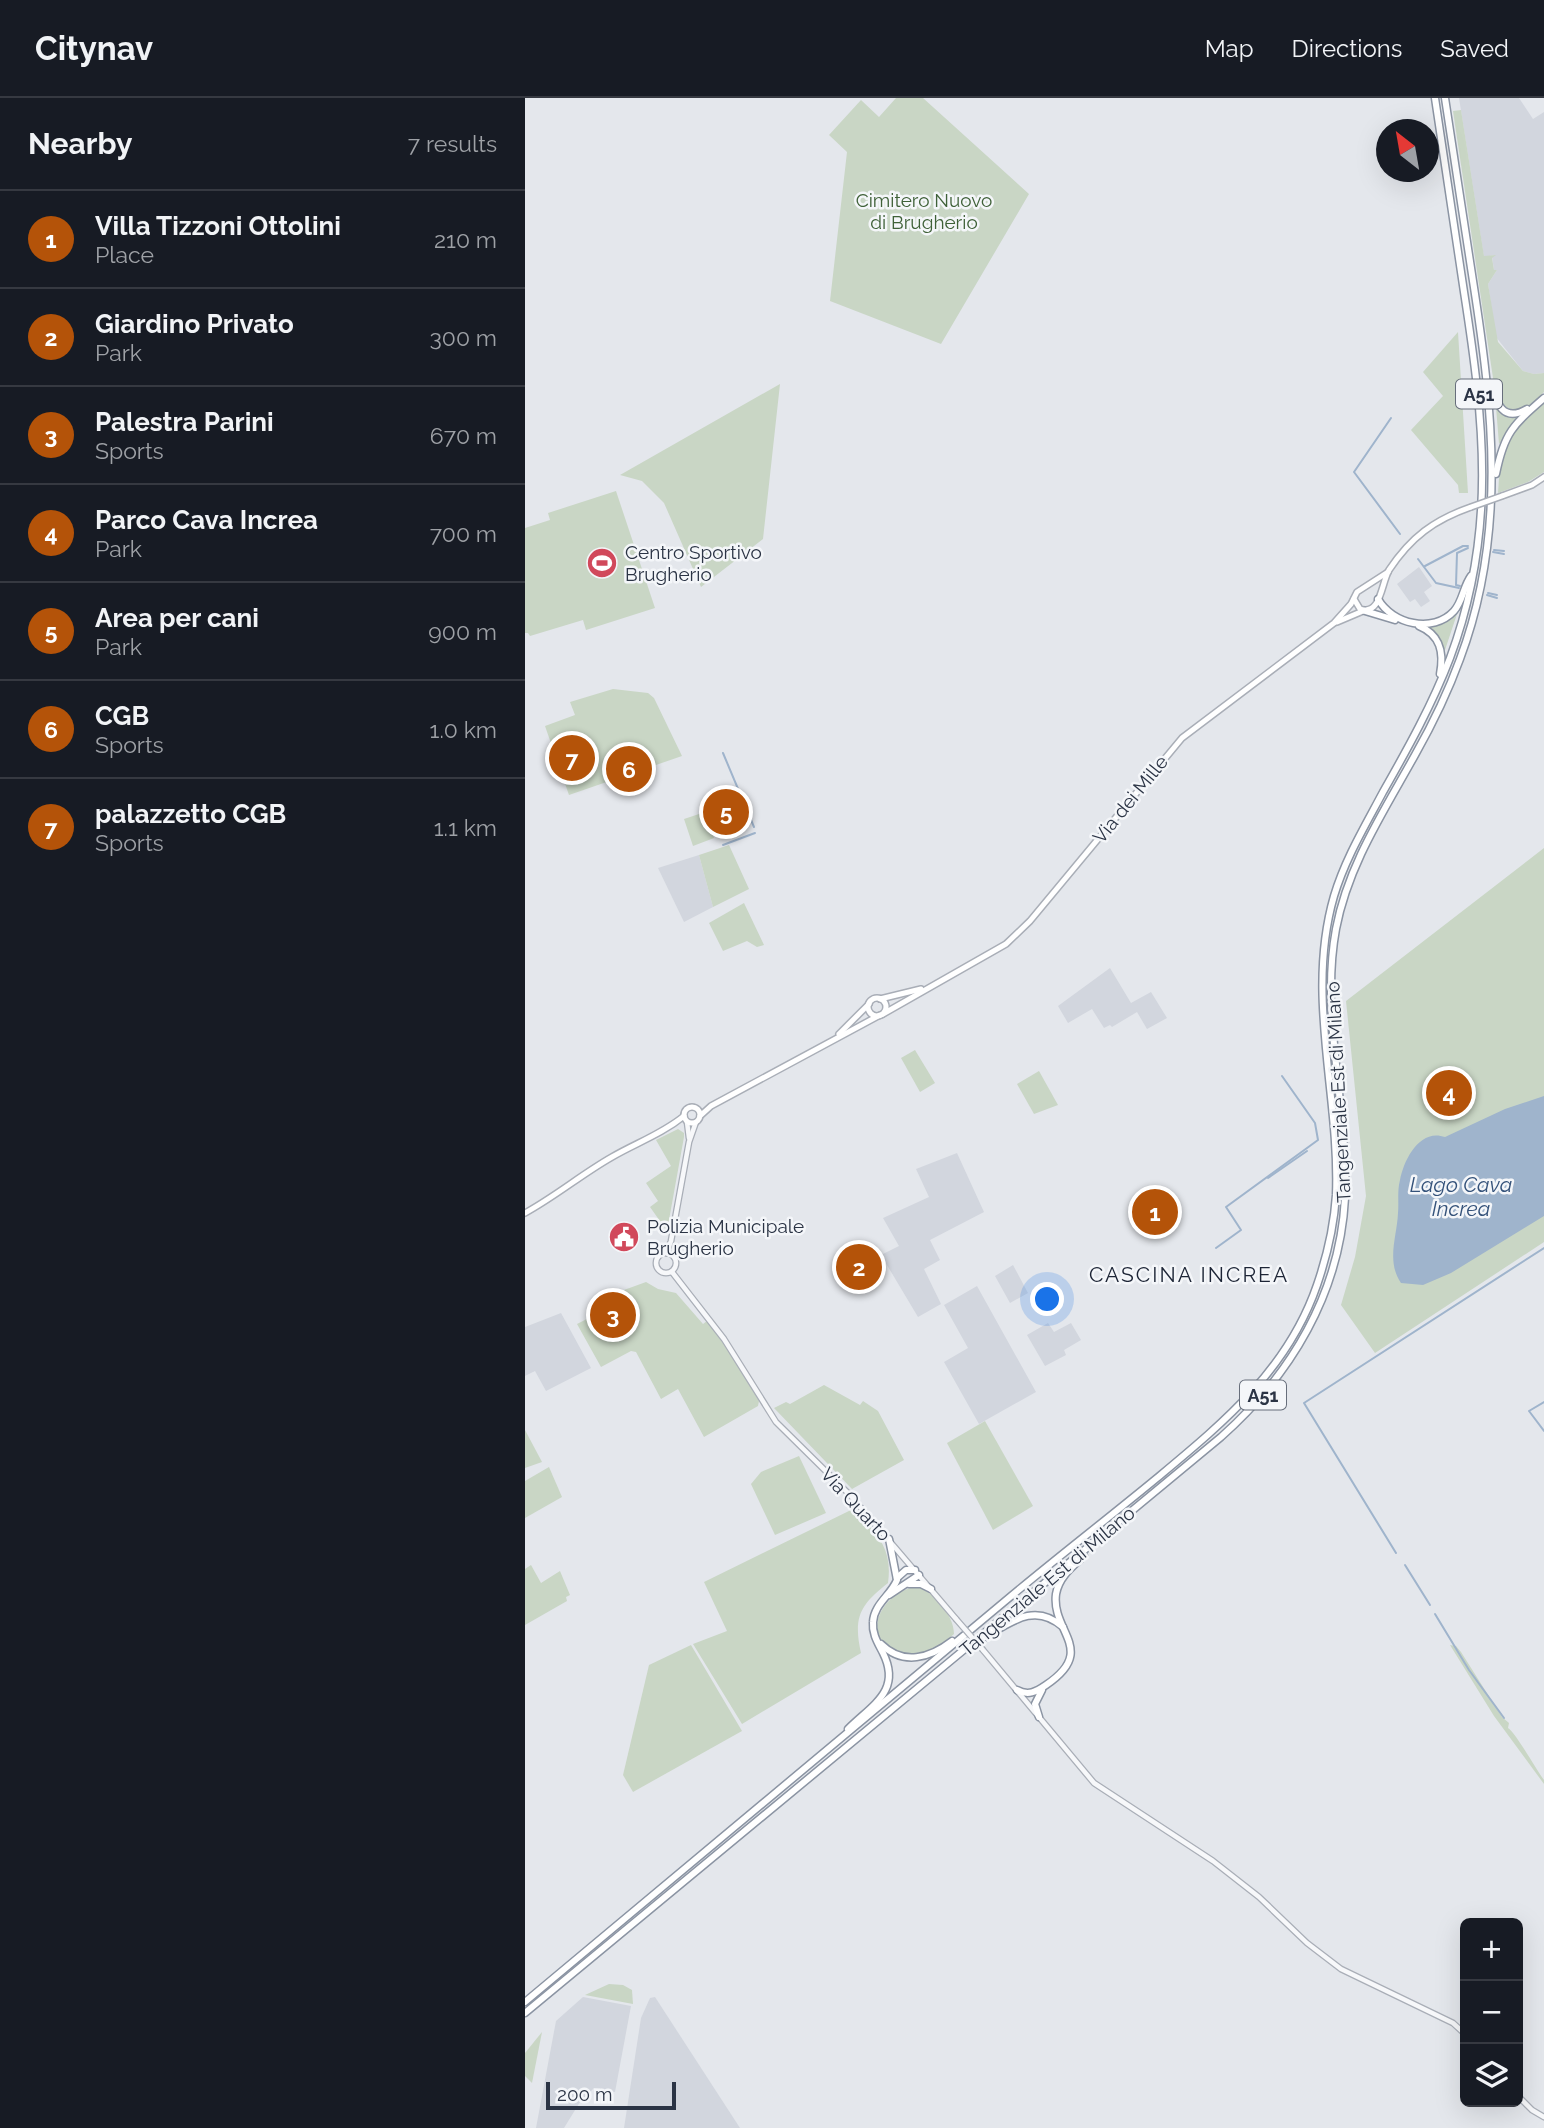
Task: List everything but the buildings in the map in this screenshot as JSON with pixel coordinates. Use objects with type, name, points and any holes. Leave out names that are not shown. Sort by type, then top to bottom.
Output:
[{"type":"highway","name":"Tangenziale Est di Milano","points":[[597,1942],[1231,1415],[1272,1370],[1305,1315],[1326,1256],[1336,1197],[1335,1154],[1321,992],[1323,948],[1329,916],[1336,888],[1350,853],[1420,727],[1439,687],[1459,631],[1473,574],[1483,490],[1482,424],[1476,370],[1435,98]]},
{"type":"highway","name":"Tangenziale Est di Milano","points":[[526,2012],[1216,1442],[1262,1397],[1301,1343],[1327,1286],[1339,1247],[1346,1192],[1331,985],[1338,920],[1356,862],[1428,731],[1462,655],[1483,576],[1492,490],[1491,416],[1445,98]]},
{"type":"highway","points":[[1484,359],[1495,399],[1503,410],[1513,414],[1523,412],[1544,396]]},
{"type":"highway","points":[[1492,490],[1499,453],[1507,436],[1515,424],[1544,396]]},
{"type":"highway","points":[[1378,599],[1393,617],[1422,624],[1437,622],[1449,616],[1458,606],[1473,574]]},
{"type":"highway","points":[[1364,611],[1419,626],[1433,634],[1443,656],[1439,687]]},
{"type":"highway","points":[[1027,1702],[1063,1670],[1069,1660],[1070,1644],[1056,1602],[1059,1584],[1067,1572],[1113,1528]]},
{"type":"highway","points":[[824,1754],[887,1689],[890,1668],[876,1639],[873,1618],[895,1585],[897,1577],[889,1539]]},
{"type":"highway","points":[[885,1598],[907,1584],[917,1573],[906,1570],[897,1577]]},
{"type":"highway","points":[[876,1639],[900,1657],[928,1655],[943,1648],[1028,1582]]},
{"type":"highway","points":[[907,1584],[921,1584],[931,1589]]},
{"type":"highway","points":[[968,1647],[1008,1623],[1031,1615],[1047,1617],[1065,1630]]},
{"type":"highway","points":[[1017,1690],[1034,1695]]},
{"type":"highway","points":[[1034,1695],[1039,1717]]},
{"type":"highway","points":[[525,1997],[597,1942]]},
{"type":"highway","name":"A51","points":[[525,2002],[597,1942]]},
{"type":"main road","points":[[1388,572],[1357,592],[1354,599],[1357,607],[1364,611],[1373,609],[1388,572],[1412,541],[1427,528],[1443,517],[1529,486],[1544,477]]},
{"type":"main road","points":[[1364,588],[1373,590],[1378,599]]},
{"type":"main road","name":"Via dei Mille","points":[[696,1122],[708,1107],[1006,944],[1016,936],[1182,738],[1334,623],[1354,599]]},
{"type":"main road","name":"Via dei Mille","points":[[1334,623],[1364,611]]},
{"type":"main road","name":"Via dei Mille","points":[[880,999],[914,992],[937,983]]},
{"type":"main road","points":[[874,999],[880,999],[886,1006],[881,1014],[872,1014],[869,1004],[874,999]]},
{"type":"main road","name":"Via dei Mille","points":[[825,1043],[848,1027],[869,1004]]},
{"type":"main road","points":[[686,1120],[688,1107],[697,1108],[700,1116]]},
{"type":"main road","name":"Via dei Mille","points":[[697,1108],[708,1107]]},
{"type":"main road","points":[[525,1213],[551,1199],[613,1156],[686,1120],[696,1122]]},
{"type":"street","points":[[686,1120],[689,1142]]},
{"type":"street","points":[[671,1241],[675,1258],[673,1271],[663,1273],[656,1267],[658,1257],[666,1253],[671,1241],[689,1142],[696,1122]]},
{"type":"street","points":[[666,1253],[675,1258]]},
{"type":"street","name":"Via Quarto","points":[[673,1271],[725,1339],[776,1422],[851,1496],[889,1539],[1094,1783],[1213,1861],[1259,1897],[1341,1969],[1453,2023],[1460,2029]]},
{"type":"street","points":[[1523,2101],[1544,2117]]},
{"type":"shaded area","points":[[1459,98],[1519,98],[1533,119],[1544,112],[1544,373],[1523,371],[1496,337],[1488,284],[1497,270],[1494,270],[1492,257],[1495,255],[1484,257]]},
{"type":"shaded area","points":[[1419,567],[1432,586],[1424,592],[1430,601],[1421,607],[1415,599],[1410,602],[1397,584]]},
{"type":"shaded area","points":[[699,855],[713,907],[684,922],[658,868]]},
{"type":"shaded area","points":[[1110,968],[1131,1003],[1151,992],[1167,1018],[1147,1029],[1137,1012],[1112,1027],[1110,1025],[1104,1028],[1092,1009],[1068,1023],[1058,1006]]},
{"type":"shaded area","points":[[957,1153],[984,1212],[930,1240],[940,1260],[924,1269],[941,1304],[918,1317],[881,1255],[899,1246],[883,1218],[929,1197],[916,1169]]},
{"type":"shaded area","points":[[1013,1265],[1028,1293],[1010,1303],[995,1276]]},
{"type":"shaded area","points":[[977,1286],[1036,1392],[979,1424],[944,1362],[968,1348],[944,1305]]},
{"type":"shaded area","points":[[561,1313],[591,1368],[546,1391],[535,1371],[525,1376],[525,1327]]},
{"type":"shaded area","points":[[1048,1323],[1054,1332],[1071,1323],[1081,1340],[1064,1350],[1066,1355],[1045,1366],[1027,1335]]},
{"type":"shaded area","points":[[583,1997],[631,2006],[615,2092],[594,2088],[580,2102],[564,2128],[536,2128],[556,2021]]},
{"type":"shaded area","points":[[655,1997],[740,2128],[624,2128],[641,2018],[650,1998]]},
{"type":"green space","name":"Cimitero Nuovo di Brugherio","points":[[896,98],[923,98],[1029,194],[941,344],[830,301],[847,152],[829,135],[861,100],[879,117]]},
{"type":"green space","points":[[1461,110],[1484,256],[1496,255],[1492,258],[1494,270],[1497,270],[1488,284],[1498,342],[1523,371],[1544,373],[1544,392],[1521,410],[1509,409],[1496,398],[1453,111]]},
{"type":"green space","points":[[1458,332],[1468,493],[1459,493],[1458,485],[1411,430],[1443,396],[1423,372]]},
{"type":"green space","points":[[780,384],[763,539],[701,587],[664,503],[642,481],[620,475]]},
{"type":"green space","points":[[1544,402],[1544,472],[1528,482],[1498,493],[1500,464],[1513,429]]},
{"type":"green space","points":[[1496,407],[1501,412],[1521,416],[1499,444]]},
{"type":"green space","name":"Centro Sportivo Brugherio","points":[[616,491],[655,608],[586,630],[583,620],[530,636],[525,633],[525,528],[550,520],[548,513]]},
{"type":"green space","points":[[1458,611],[1444,653],[1440,640],[1428,627],[1442,623]]},
{"type":"green space","points":[[613,689],[648,693],[654,698],[682,756],[569,795],[545,726],[575,715],[570,702]]},
{"type":"green space","points":[[732,796],[742,819],[721,829],[711,806]]},
{"type":"green space","points":[[705,812],[714,838],[693,846],[684,819]]},
{"type":"green space","points":[[729,845],[749,889],[713,907],[699,855]]},
{"type":"green space","points":[[1544,848],[1544,1242],[1375,1353],[1341,1305],[1355,1257],[1366,1196],[1346,1001]]},
{"type":"green space","points":[[744,903],[764,945],[757,947],[747,941],[723,951],[709,923]]},
{"type":"green space","points":[[915,1050],[935,1083],[920,1092],[901,1058]]},
{"type":"green space","points":[[1039,1071],[1058,1105],[1034,1114],[1017,1084]]},
{"type":"green space","points":[[678,1129],[684,1133],[684,1137],[667,1231],[650,1207],[658,1201],[646,1183],[671,1166],[656,1140]]},
{"type":"green space","points":[[646,1282],[658,1289],[676,1293],[703,1324],[707,1321],[723,1340],[759,1401],[758,1406],[704,1437],[678,1389],[661,1399],[636,1352],[631,1351],[601,1367],[577,1324],[628,1298],[624,1290]]},
{"type":"green space","points":[[824,1385],[860,1405],[863,1401],[878,1411],[904,1460],[852,1489],[774,1408],[786,1402],[790,1404]]},
{"type":"green space","points":[[985,1421],[1033,1506],[993,1530],[947,1443]]},
{"type":"green space","points":[[525,1430],[542,1462],[525,1468]]},
{"type":"green space","points":[[799,1456],[826,1513],[775,1535],[751,1484],[761,1472]]},
{"type":"green space","points":[[549,1467],[562,1497],[525,1518],[525,1481]]},
{"type":"green space","points":[[853,1509],[881,1541],[889,1570],[888,1583],[871,1598],[861,1613],[858,1630],[861,1653],[742,1724],[693,1644],[727,1631],[704,1582]]},
{"type":"green space","points":[[531,1565],[541,1583],[560,1571],[570,1595],[566,1597],[567,1601],[525,1625],[525,1569]]},
{"type":"green space","points":[[917,1586],[930,1594],[947,1612],[954,1634],[929,1651],[895,1651],[884,1644],[878,1635],[877,1624],[881,1612],[889,1601],[901,1592]]},
{"type":"green space","points":[[691,1645],[742,1731],[633,1792],[623,1775],[649,1665]]},
{"type":"green space","points":[[1450,1645],[1456,1646],[1461,1652],[1502,1717],[1509,1723],[1508,1728],[1526,1751],[1544,1784],[1494,1716]]},
{"type":"green space","points":[[609,1984],[623,1985],[632,1990],[633,2004],[585,1995]]},
{"type":"green space","points":[[542,2032],[532,2083],[525,2076],[525,2053]]},
{"type":"water","name":"Lago Cava Increa","points":[[1544,1096],[1544,1216],[1451,1273],[1423,1285],[1401,1283],[1393,1258],[1399,1188],[1405,1163],[1415,1147],[1428,1137],[1445,1137],[1505,1109]]},
{"type":"waterway","points":[[1391,418],[1354,472],[1400,534]]},
{"type":"waterway","points":[[1425,566],[1463,546],[1468,546]]},
{"type":"waterway","points":[[1460,586],[1456,585],[1457,553],[1468,548]]},
{"type":"waterway","points":[[1494,550],[1504,551]]},
{"type":"waterway","points":[[1493,552],[1504,554]]},
{"type":"waterway","points":[[1418,559],[1436,583],[1459,588]]},
{"type":"waterway","points":[[1488,593],[1497,595]]},
{"type":"waterway","points":[[1487,595],[1497,598]]},
{"type":"waterway","points":[[723,753],[754,827]]},
{"type":"waterway","points":[[723,845],[755,833]]},
{"type":"waterway","points":[[1216,1248],[1241,1230],[1226,1207],[1318,1140],[1315,1123],[1282,1076]]},
{"type":"waterway","points":[[1268,1178],[1307,1151]]},
{"type":"waterway","points":[[1396,1553],[1304,1403],[1544,1248]]},
{"type":"waterway","points":[[1544,1402],[1529,1411],[1544,1431]]},
{"type":"waterway","points":[[1405,1565],[1430,1605]]},
{"type":"waterway","points":[[1435,1614],[1469,1670],[1504,1718]]},
{"type":"place","name":"Centro Sportivo Brugherio","points":[[602,563]]},
{"type":"place","name":"palazzetto CGB","points":[[572,758]]},
{"type":"place","name":"CGB","points":[[629,769]]},
{"type":"place","name":"Area per cani","points":[[726,812]]},
{"type":"place","name":"Parco Cava Increa","points":[[1449,1093]]},
{"type":"place","name":"Villa Tizzoni Ottolini","points":[[1155,1212]]},
{"type":"place","name":"Polizia Municipale Brugherio","points":[[624,1237]]},
{"type":"place","name":"Giardino Privato","points":[[859,1267]]},
{"type":"place","name":"Palestra Parini","points":[[613,1315]]},
{"type":"district","name":"CASCINA INCREA","points":[[1189,1274]]}]
